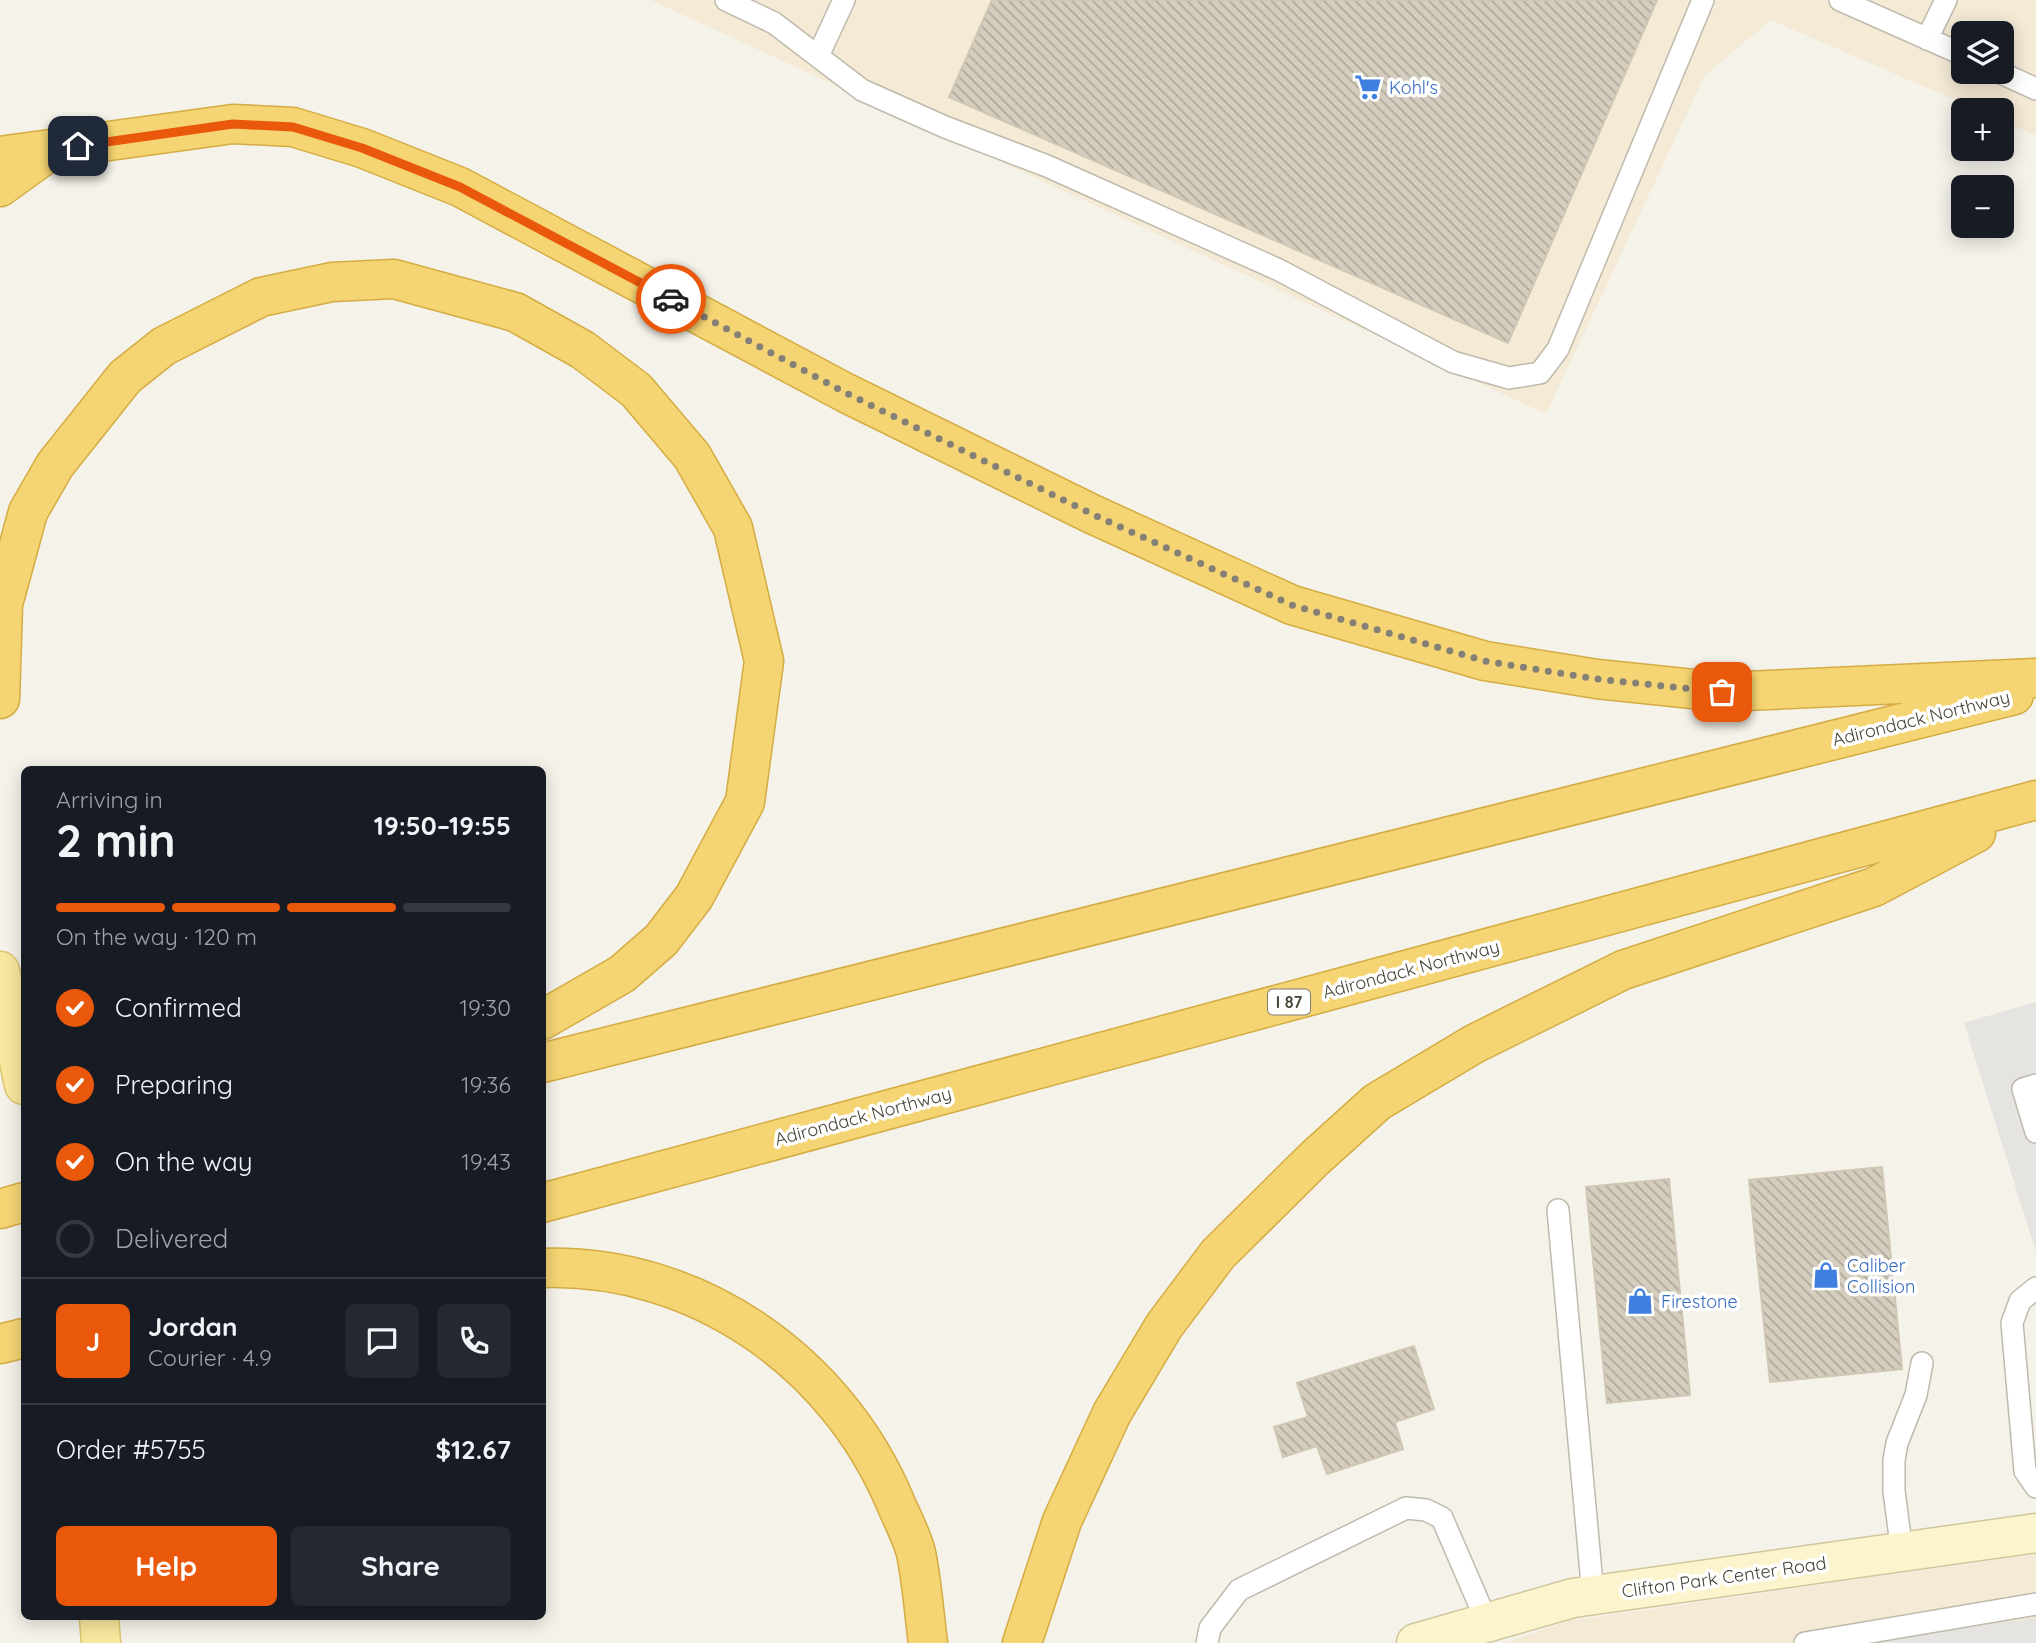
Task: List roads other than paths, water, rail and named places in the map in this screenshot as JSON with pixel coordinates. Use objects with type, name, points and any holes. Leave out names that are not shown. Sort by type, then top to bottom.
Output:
[{"type":"highway","points":[[0,156],[233,124],[293,127],[362,148],[460,187],[846,393],[1092,514],[1292,605],[1485,661],[1597,679],[1722,692],[2036,678]]},
{"type":"highway","points":[[0,187],[52,149]]},
{"type":"highway","points":[[0,699],[3,604],[28,512],[55,464],[125,377],[164,346],[261,297],[332,282],[394,279],[515,312],[583,350],[636,390],[692,456],[733,528],[764,661],[744,802],[694,897],[662,940],[622,974],[546,1018]]},
{"type":"highway","name":"Adirondack Northway","points":[[546,1062],[2036,690]]},
{"type":"highway","points":[[1022,1643],[1062,1521],[1112,1413],[1164,1326],[1218,1254],[1314,1159],[1377,1102],[1474,1044],[1623,970],[1874,887],[2036,801]]},
{"type":"highway","name":"Adirondack Northway","points":[[546,1202],[2036,801]]},
{"type":"highway","points":[[0,1209],[21,1203]]},
{"type":"highway","points":[[546,1268],[579,1267],[621,1272],[691,1293],[733,1317],[792,1359],[846,1416],[885,1477],[916,1551],[928,1643]]},
{"type":"highway","points":[[0,1344],[21,1339]]},
{"type":"main road","points":[[0,971],[21,1071]]},
{"type":"main road","points":[[99,1620],[101,1643]]},
{"type":"street","name":"Clifton Park Center Road","points":[[1416,1643],[1593,1595],[2036,1533]]},
{"type":"lane","points":[[818,56],[844,0]]},
{"type":"lane","points":[[737,3],[774,23],[862,90],[945,127],[1047,166],[1279,270],[1453,362],[1509,378],[1540,373],[1558,349],[1703,0]]},
{"type":"lane","points":[[1840,0],[1951,49]]},
{"type":"lane","points":[[1927,39],[1946,0]]},
{"type":"lane","points":[[2014,79],[2036,89]]},
{"type":"lane","points":[[2036,1086],[2023,1090],[2036,1132]]},
{"type":"lane","points":[[1558,1210],[1593,1595]]},
{"type":"lane","points":[[2036,1288],[2020,1301],[2012,1323],[2025,1471],[2036,1487]]},
{"type":"lane","points":[[1902,1552],[1894,1490],[1894,1460],[1896,1443],[1916,1395],[1922,1363]]},
{"type":"lane","points":[[1207,1643],[1210,1629],[1239,1590],[1406,1508],[1426,1510],[1442,1518],[1488,1622]]},
{"type":"lane","points":[[1805,1643],[2036,1604]]},
{"type":"place","name":"Kohl's","points":[[1368,87]]},
{"type":"place","name":"Caliber Collision","points":[[1826,1275]]},
{"type":"place","name":"Firestone","points":[[1640,1301]]}]
